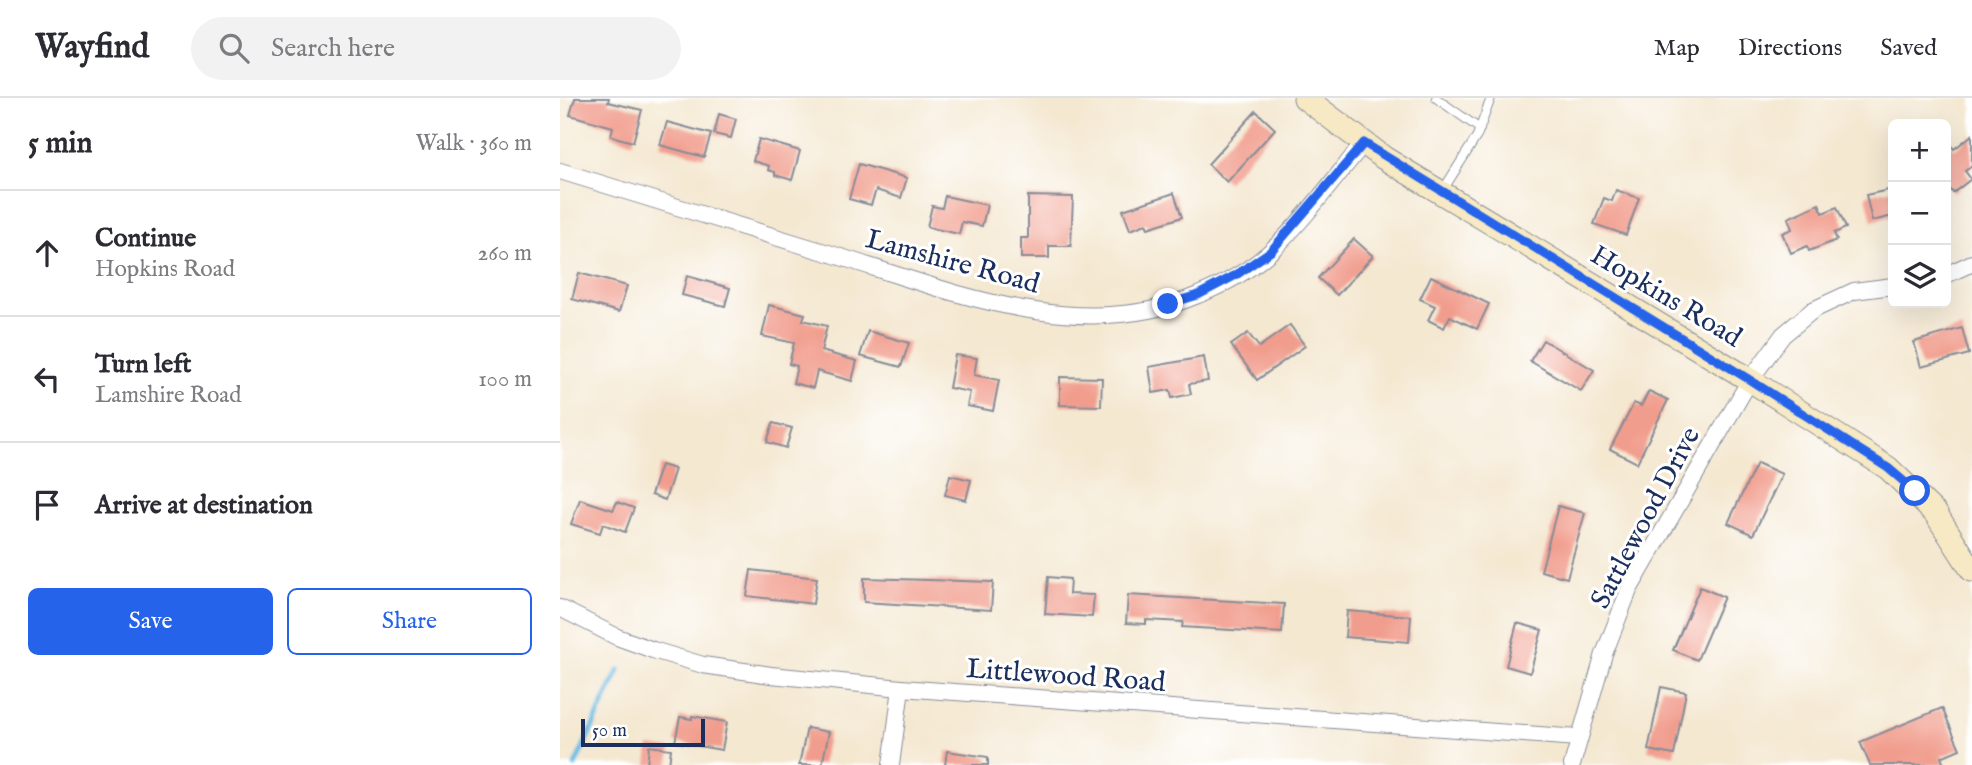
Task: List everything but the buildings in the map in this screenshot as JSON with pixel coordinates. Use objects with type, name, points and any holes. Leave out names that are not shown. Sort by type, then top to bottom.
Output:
[{"type":"main road","name":"Hopkins Road","points":[[1305,98],[1364,143],[1441,192],[1750,380],[1888,468],[1936,514],[1972,570]]},
{"type":"street","name":"Lamshire Road","points":[[560,172],[1010,308],[1092,316],[1128,314],[1168,304],[1198,295],[1236,275],[1271,251],[1364,143]]},
{"type":"street","points":[[1951,273],[1972,263]]},
{"type":"street","name":"Sattlewood Drive","points":[[1572,765],[1604,654],[1629,590],[1750,380],[1783,335],[1813,310],[1854,291],[1888,287]]},
{"type":"street","name":"Littlewood Road","points":[[560,608],[617,637],[703,665],[901,688],[1579,738]]},
{"type":"street","points":[[891,765],[901,688]]},
{"type":"lane","points":[[1436,98],[1480,129]]},
{"type":"lane","points":[[1441,192],[1480,129],[1490,98]]},
{"type":"waterway","points":[[575,765],[619,670]]},
{"type":"route","points":[[1168,304],[1198,295],[1236,275],[1271,251],[1364,143],[1384,158],[1750,380],[1888,468],[1915,491]]}]
